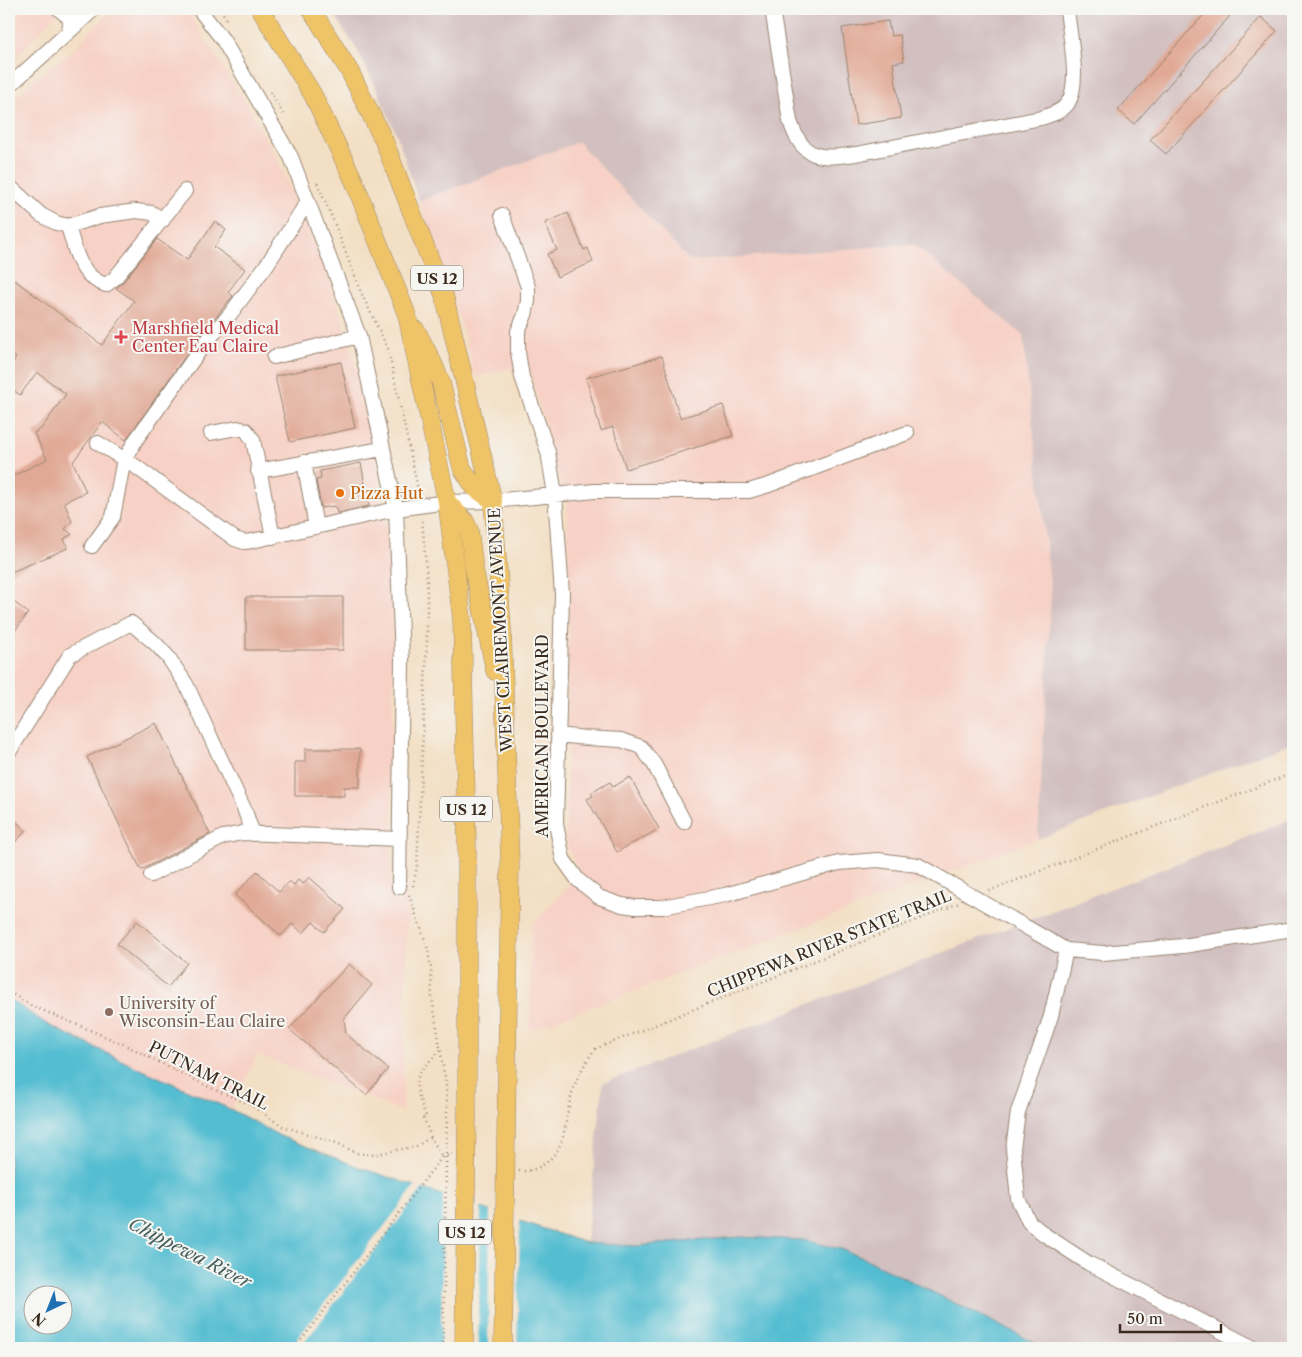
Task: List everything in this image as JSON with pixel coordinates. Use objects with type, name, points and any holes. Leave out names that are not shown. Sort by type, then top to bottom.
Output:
[{"type":"main road","name":"US 12","points":[[260,9],[312,95],[354,181],[407,314],[447,502],[462,619],[467,844],[467,1116],[464,1348]]},
{"type":"main road","name":"WEST CLAIREMONT AVENUE","points":[[309,11],[350,72],[384,141],[444,295],[493,501],[502,628],[510,864],[503,1348]]},
{"type":"main road","points":[[407,314],[426,348],[441,383],[462,468],[475,488],[493,501]]},
{"type":"main road","points":[[447,502],[465,521],[469,530],[481,604],[505,715]]},
{"type":"street","points":[[59,9],[72,20]]},
{"type":"street","points":[[9,86],[72,20],[94,9]]},
{"type":"street","points":[[199,9],[224,40],[291,157],[359,336],[396,509],[402,660],[400,838],[404,891]]},
{"type":"street","points":[[772,9],[790,121],[796,138],[810,153],[826,158],[856,154],[1041,118],[1057,112],[1068,103],[1073,88],[1067,9]]},
{"type":"street","points":[[68,226],[80,265],[91,278],[106,285],[115,278],[186,191]]},
{"type":"street","points":[[12,194],[41,215],[56,223],[68,226],[100,216],[136,211],[152,213],[163,220]]},
{"type":"street","points":[[92,546],[113,517],[125,460],[135,441],[202,347],[231,313],[268,263],[308,201]]},
{"type":"street","name":"AMERICAN BOULEVARD","points":[[502,215],[528,286],[525,315],[518,331],[518,352],[522,376],[548,452],[554,494],[562,594],[556,824],[560,851],[569,870],[578,880],[599,897],[609,901],[636,907],[662,907],[725,895],[839,863],[878,860],[918,865],[972,898],[1066,950],[1103,953],[1183,946],[1293,929]]},
{"type":"street","points":[[274,357],[359,336]]},
{"type":"street","points":[[211,433],[237,428],[246,430],[253,440],[273,537]]},
{"type":"street","points":[[98,443],[125,460],[235,539],[244,542],[396,509],[447,502],[493,501],[595,491],[749,491],[907,433]]},
{"type":"street","points":[[258,471],[354,455],[382,448]]},
{"type":"street","points":[[304,462],[316,527]]},
{"type":"street","points":[[9,752],[70,655],[131,623],[155,642],[168,657],[186,684],[245,811],[253,834]]},
{"type":"street","points":[[558,735],[621,740],[641,747],[654,764],[684,822]]},
{"type":"street","points":[[150,875],[223,837],[242,833],[400,838]]},
{"type":"street","points":[[1066,950],[1051,1016],[1018,1112],[1013,1149],[1018,1199],[1029,1222],[1045,1235],[1088,1263],[1254,1348]]},
{"type":"path","name":"CHIPPEWA RIVER STATE TRAIL","points":[[512,1170],[527,1172],[540,1167],[552,1156],[561,1143],[572,1091],[579,1072],[595,1049],[972,898],[1293,773]]},
{"type":"path","points":[[404,891],[427,946],[431,968],[432,997],[446,1085],[443,1348]]},
{"type":"path","name":"PUTNAM TRAIL","points":[[9,992],[30,1005],[123,1044],[213,1089],[249,1104],[282,1126],[338,1143],[356,1153],[372,1154],[402,1149],[416,1146],[431,1137]]},
{"type":"path","points":[[441,1050],[426,1064],[417,1077],[416,1085],[426,1116],[423,1118],[442,1158]]},
{"type":"path","points":[[295,1348],[439,1161],[456,1152]]},
{"type":"shaded area","points":[[9,9],[61,9],[9,65]]},
{"type":"shaded area","points":[[112,9],[186,9],[251,112],[275,154],[316,247],[338,305],[365,401],[375,452],[389,549],[392,596],[391,885],[408,885],[402,1111],[257,1054],[232,1110],[48,1025],[9,999],[9,104],[32,81],[70,53]]},
{"type":"shaded area","points":[[344,9],[1293,9],[1293,742],[1038,839],[1051,592],[1023,335],[913,244],[690,261],[578,142],[419,201],[396,133],[379,94],[359,53],[336,17]]},
{"type":"shaded area","points":[[578,142],[690,261],[913,244],[1023,335],[1051,592],[1038,839],[530,1030],[531,926],[580,873],[568,849],[566,840],[569,559],[567,508],[528,364],[475,377],[442,262],[419,201]]},
{"type":"shaded area","points":[[1293,819],[1293,1348],[1045,1348],[870,1261],[841,1249],[803,1240],[739,1237],[636,1246],[586,1243],[603,1083]]},
{"type":"water","name":"Chippewa River","points":[[9,999],[48,1025],[127,1063],[232,1110],[280,1136],[361,1168],[586,1243],[636,1246],[739,1237],[803,1240],[841,1249],[870,1261],[1045,1348],[9,1348]]},
{"type":"pier","points":[[417,1184],[424,1187],[300,1348],[290,1348]]},
{"type":"pier","points":[[443,1193],[481,1205],[478,1348],[441,1348]]},
{"type":"pier","points":[[490,1209],[520,1218],[517,1348],[488,1348]]},
{"type":"building","points":[[1209,9],[1236,9],[1134,124],[1118,110]]},
{"type":"building","points":[[1261,17],[1277,31],[1166,154],[1150,140]]},
{"type":"building","points":[[888,21],[891,36],[900,35],[904,61],[893,63],[901,118],[856,125],[842,28]]},
{"type":"building","points":[[568,213],[584,250],[588,248],[593,262],[557,277],[547,254],[557,250],[545,223]]},
{"type":"building","points":[[215,221],[226,230],[214,247],[245,269],[228,292],[233,296],[195,342],[126,440],[102,422],[73,462],[86,492],[64,502],[72,521],[65,529],[72,534],[64,539],[68,548],[9,573],[9,478],[47,459],[34,433],[42,428],[66,394],[37,372],[20,395],[9,387],[9,368],[16,358],[9,353],[9,276],[102,345],[134,301],[116,288],[157,239],[187,260]]},
{"type":"building","points":[[662,356],[680,418],[723,405],[733,436],[626,469],[613,427],[601,431],[586,378]]},
{"type":"building","points":[[341,362],[355,428],[290,442],[275,376]]},
{"type":"building","name":"Pizza Hut","points":[[361,463],[369,506],[337,513],[335,506],[321,508],[316,480],[321,479],[320,471]]},
{"type":"building","points":[[246,597],[343,597],[343,650],[246,650]]},
{"type":"building","points":[[9,598],[28,613],[9,639]]},
{"type":"building","points":[[156,723],[210,834],[141,870],[87,757]]},
{"type":"building","points":[[305,749],[360,749],[360,787],[344,787],[344,796],[295,796],[295,762],[305,762]]},
{"type":"building","points":[[630,777],[659,829],[617,852],[587,799],[593,796],[591,793],[610,782],[613,787]]},
{"type":"building","points":[[9,815],[26,831],[9,848]]},
{"type":"building","points":[[257,871],[279,892],[289,881],[294,885],[298,880],[303,884],[309,877],[345,909],[324,932],[313,922],[303,933],[292,924],[281,936],[235,895]]},
{"type":"building","points":[[137,921],[187,963],[168,987],[117,944]]},
{"type":"building","points":[[349,964],[372,985],[344,1019],[346,1034],[388,1069],[366,1095],[289,1029]]},
{"type":"place","name":"Marshfield Medical Center Eau Claire","points":[[121,337]]},
{"type":"place","name":"Pizza Hut","points":[[340,493]]},
{"type":"place","name":"University of Wisconsin-Eau Claire","points":[[109,1012]]}]
